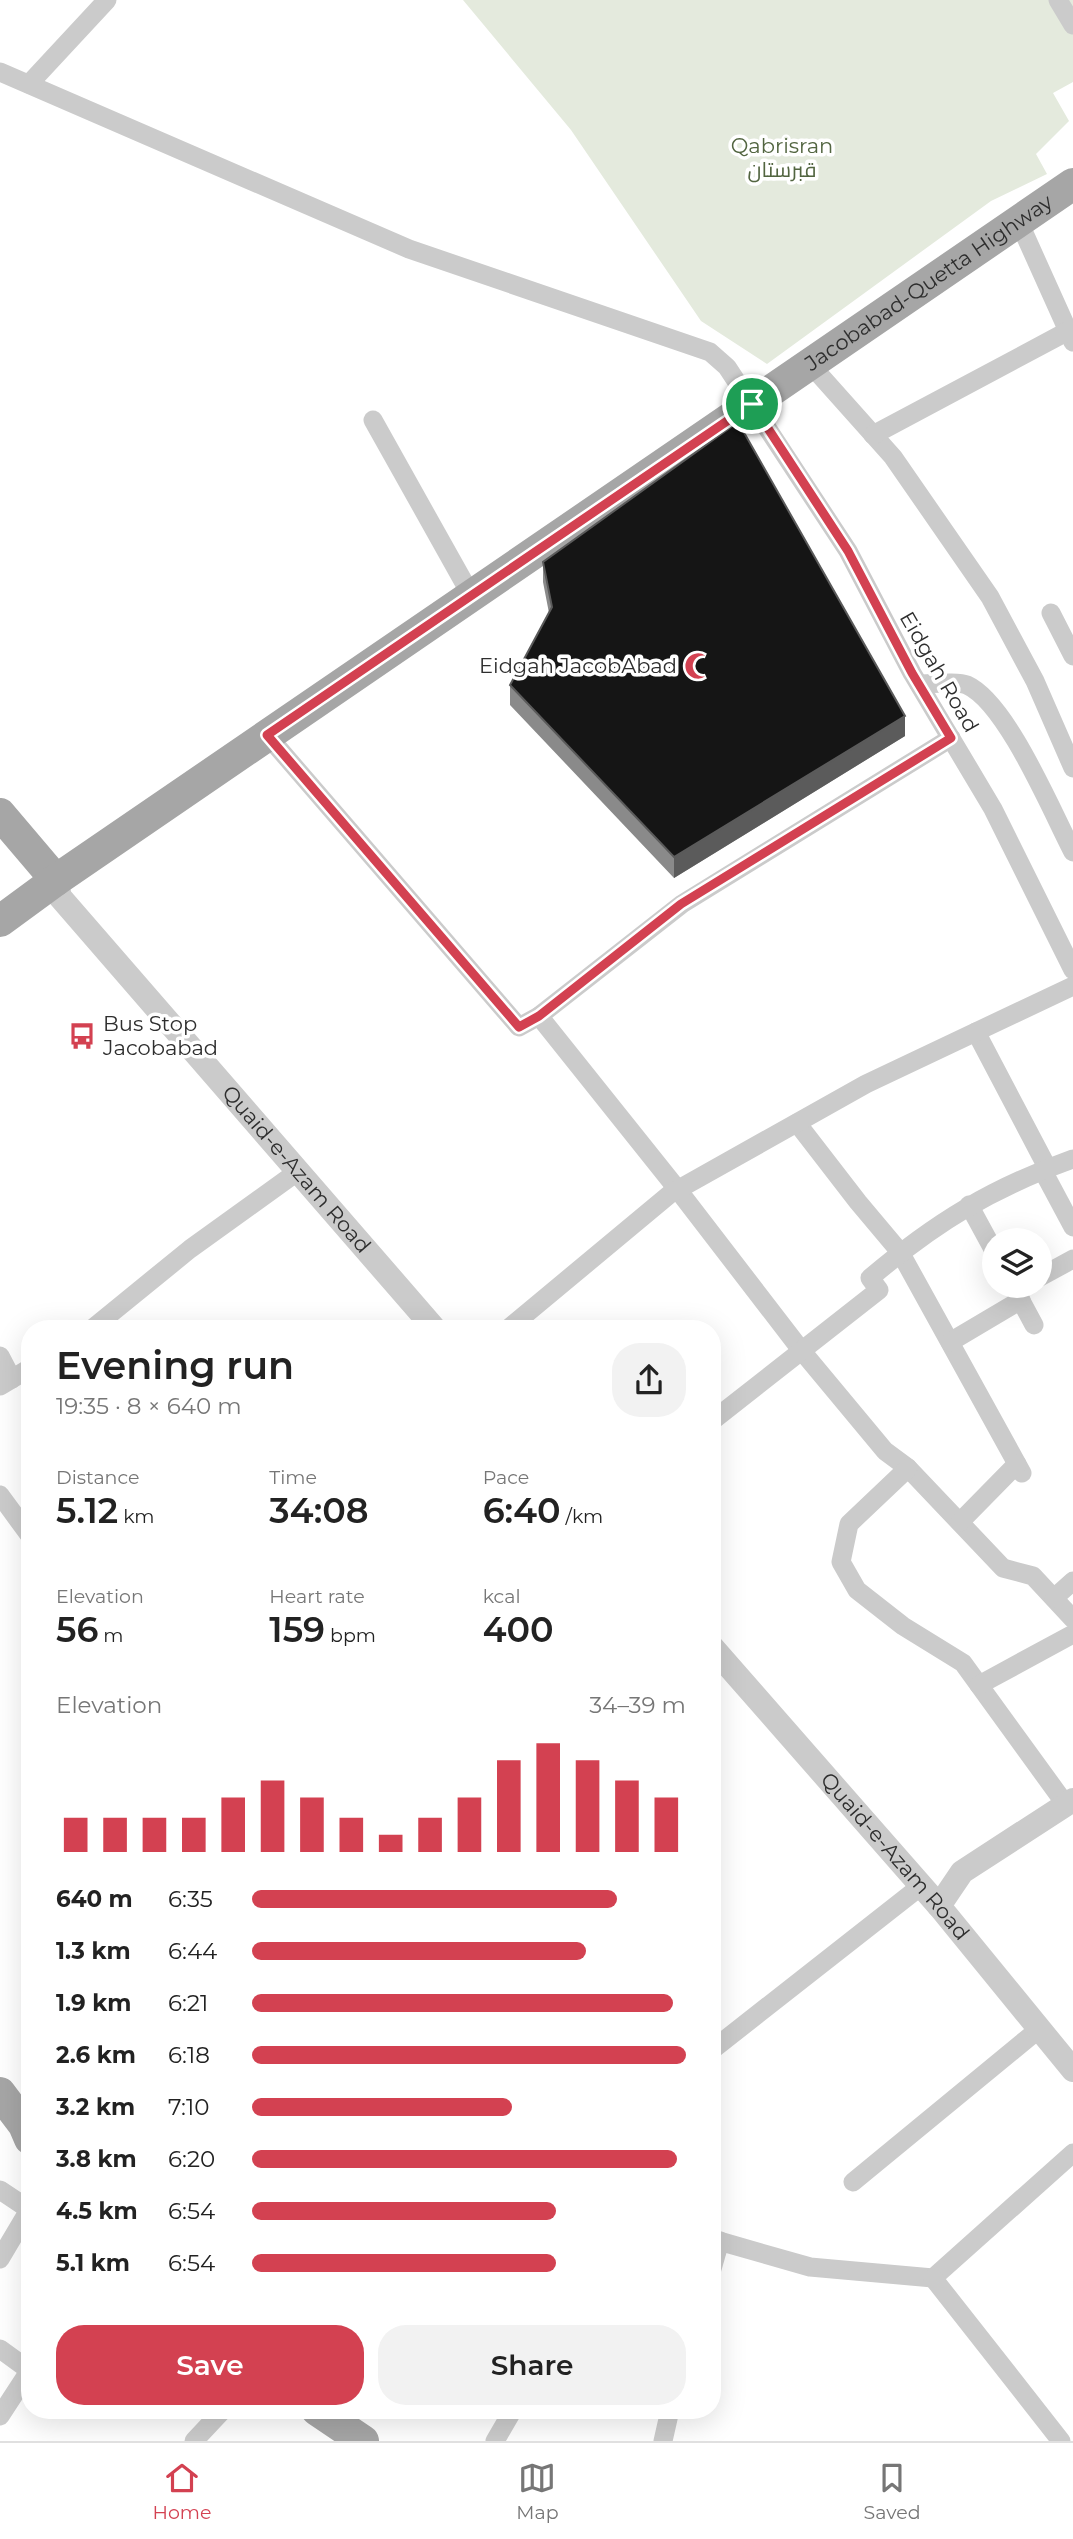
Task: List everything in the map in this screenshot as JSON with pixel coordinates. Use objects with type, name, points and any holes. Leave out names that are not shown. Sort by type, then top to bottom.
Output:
[{"type":"main road","name":"Jacobabad-Quetta Highway","points":[[0,921],[267,735],[1073,184]]},
{"type":"main road","points":[[0,814],[56,880]]},
{"type":"main road","points":[[0,2092],[21,2119]]},
{"type":"main road","points":[[330,2419],[363,2441]]},
{"type":"street","points":[[29,84],[107,0]]},
{"type":"street","points":[[1058,0],[1073,25]]},
{"type":"street","name":"Eidgah Road","points":[[0,72],[409,249],[710,352],[727,367],[848,551],[919,684],[993,809],[1073,970]]},
{"type":"street","points":[[873,435],[1070,337],[1019,222]]},
{"type":"street","points":[[810,364],[892,457],[939,520],[990,597],[1035,681],[1073,768]]},
{"type":"street","points":[[373,420],[471,595]]},
{"type":"street","points":[[1051,613],[1073,656]]},
{"type":"street","points":[[919,684],[966,684],[989,702],[1020,746],[1073,852]]},
{"type":"street","points":[[267,735],[519,1027],[539,1016],[681,904],[951,738]]},
{"type":"street","name":"Quaid-e-Azam Road","points":[[56,880],[60,897],[427,1320]]},
{"type":"street","points":[[519,1320],[678,1190],[866,1084],[1073,986]]},
{"type":"street","points":[[539,1016],[801,1350],[885,1451],[908,1468],[1003,1568],[1034,1576],[1073,1619]]},
{"type":"street","points":[[976,1032],[1073,1227]]},
{"type":"street","points":[[797,1123],[900,1252],[1019,1469],[960,1522]]},
{"type":"street","points":[[721,1414],[879,1290],[870,1278],[900,1252],[969,1205],[1008,1184],[1073,1159]]},
{"type":"street","points":[[103,1320],[190,1249],[297,1172]]},
{"type":"street","points":[[969,1205],[982,1229]]},
{"type":"street","points":[[1052,1270],[1073,1259]]},
{"type":"street","points":[[950,1342],[1009,1298]]},
{"type":"street","points":[[1021,1298],[1034,1325]]},
{"type":"street","points":[[0,1356],[6,1382]]},
{"type":"street","points":[[908,1468],[849,1524],[841,1562],[857,1590],[903,1626],[963,1663],[1070,1802],[962,1872],[939,1906]]},
{"type":"street","points":[[0,1495],[21,1524]]},
{"type":"street","points":[[1054,1598],[1073,1581]]},
{"type":"street","points":[[979,1685],[1073,1634]]},
{"type":"street","name":"Quaid-e-Azam Road","points":[[721,1657],[922,1886],[1039,2029],[1065,2046],[1073,2070]]},
{"type":"street","points":[[721,2043],[922,1886]]},
{"type":"street","points":[[853,2182],[1039,2029]]},
{"type":"street","points":[[933,2278],[1073,2153]]},
{"type":"street","points":[[0,2190],[21,2204]]},
{"type":"street","points":[[0,2259],[21,2225]]},
{"type":"street","points":[[721,2241],[810,2267],[933,2278],[1061,2441]]},
{"type":"street","points":[[0,2349],[21,2364]]},
{"type":"street","points":[[0,2416],[21,2383]]},
{"type":"street","points":[[194,2441],[215,2419]]},
{"type":"street","points":[[495,2441],[508,2419]]},
{"type":"street","points":[[663,2441],[668,2419]]},
{"type":"green space","name":"Qabrisran قبرستان","points":[[463,0],[1073,0],[1073,82],[1053,93],[1069,121],[1036,154],[1047,174],[991,201],[767,364],[701,321],[571,130]]},
{"type":"building","name":"Eidgah JacobAbad","points":[[738,422],[905,716],[674,857],[510,685],[552,607],[543,562]]},
{"type":"place","name":"Eidgah JacobAbad","points":[[698,666]]},
{"type":"place","name":"Bus Stop Jacobabad","points":[[82,1036]]},
{"type":"route","points":[[752,404],[848,551],[912,673],[951,738],[681,904],[539,1016],[519,1027],[267,735],[752,404]]}]
